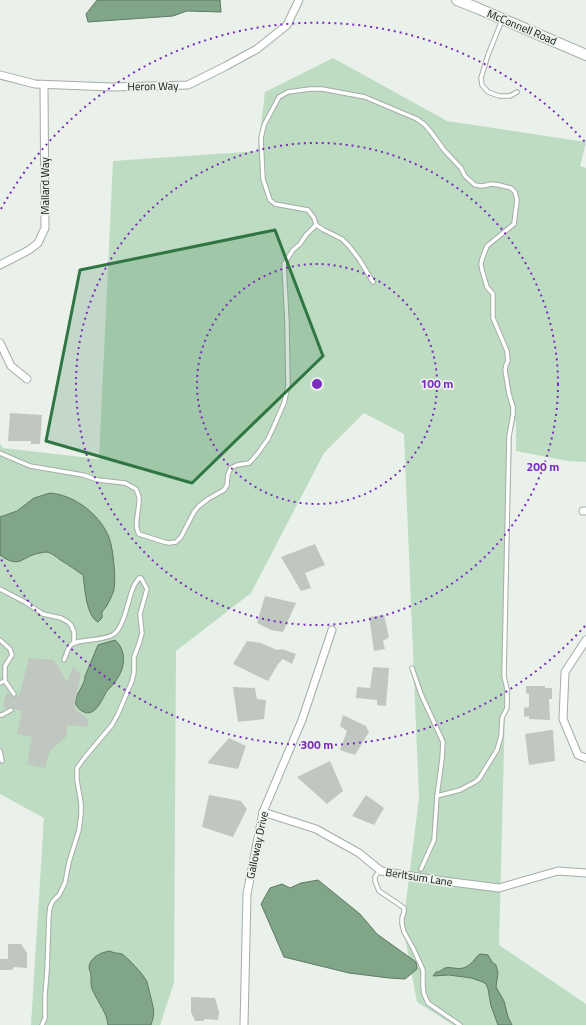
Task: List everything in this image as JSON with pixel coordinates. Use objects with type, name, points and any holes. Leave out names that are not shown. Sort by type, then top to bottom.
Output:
[{"type":"street","name":"Heron Way","points":[[0,75],[44,85],[112,87],[188,85],[257,49],[287,25],[299,0]]},
{"type":"street","name":"McConnell Road","points":[[457,0],[477,4],[502,19],[586,55]]},
{"type":"street","name":"Mallard Way","points":[[0,265],[29,250],[38,243],[45,228],[44,85]]},
{"type":"street","points":[[0,344],[11,366],[27,379]]},
{"type":"street","name":"Galloway Drive","points":[[244,1025],[247,894],[263,812],[302,720],[332,630]]},
{"type":"street","points":[[586,640],[564,672],[563,719],[578,755],[586,758]]},
{"type":"street","name":"Berltsum Lane","points":[[263,812],[316,829],[359,853],[381,871],[499,888],[558,871],[586,873]]},
{"type":"lane","points":[[502,19],[481,78],[482,85],[488,92],[499,96],[510,96],[516,92]]},
{"type":"lane","points":[[373,282],[359,259],[342,239],[328,233],[316,224],[314,218],[308,210],[275,204],[270,200],[263,179],[261,138],[264,125],[279,97],[288,92],[322,89],[365,97],[417,119],[425,125],[444,150],[461,168],[469,180],[477,186],[492,184],[512,188],[515,192],[517,200],[514,224],[486,246],[481,264],[487,287],[493,294],[494,318],[507,351],[508,361],[505,370],[513,407],[509,437],[504,676],[508,700],[502,718],[498,750],[479,779],[460,790],[437,796]]},
{"type":"lane","points":[[0,453],[30,466],[83,475],[98,480],[125,483],[133,487],[136,489],[139,499],[137,531],[139,534],[164,542],[176,542],[182,537],[194,512],[199,506],[224,490],[227,485],[228,474],[231,468],[237,465],[249,463],[265,444],[274,426],[284,403],[288,386],[288,322],[284,264],[293,250],[300,244],[316,224]]},
{"type":"lane","points":[[42,1025],[45,1018],[50,907],[65,884],[69,862],[80,823],[81,803],[77,768],[84,757],[112,725],[132,681],[134,672],[134,657],[140,644],[142,633],[140,614],[147,589],[141,578],[139,578],[133,587],[123,620],[114,634],[99,639],[74,642],[69,646],[64,660]]},
{"type":"lane","points":[[0,589],[22,600],[43,614],[61,618],[68,622],[74,632],[74,642]]},
{"type":"lane","points":[[0,640],[10,649],[12,655],[5,666],[5,681],[14,694]]},
{"type":"lane","points":[[412,668],[421,694],[443,742],[434,840],[421,869]]},
{"type":"lane","points":[[0,683],[5,681]]},
{"type":"lane","points":[[0,715],[11,710]]},
{"type":"lane","points":[[0,751],[2,761]]},
{"type":"lane","points":[[377,874],[375,881],[379,891],[404,908],[402,924],[404,932],[423,970],[423,988],[428,1003],[460,1025]]},
{"type":"highlighted area","points":[[275,230],[323,356],[192,483],[46,441],[80,270]]},
{"type":"shaded area","points":[[97,0],[220,0],[221,12],[187,11],[173,16],[88,22],[86,14]]},
{"type":"shaded area","points":[[333,58],[447,121],[586,142],[580,166],[586,168],[586,462],[568,461],[516,451],[516,419],[512,433],[499,945],[586,1004],[586,1025],[453,1025],[417,1002],[403,926],[419,798],[404,434],[364,413],[324,453],[251,593],[176,651],[174,983],[160,1025],[31,1025],[44,818],[0,794],[0,444],[3,448],[99,459],[113,161],[258,151],[265,92]]},
{"type":"shaded area","points":[[50,493],[68,497],[84,506],[98,519],[108,535],[112,550],[114,568],[114,590],[106,608],[102,612],[102,618],[98,622],[94,619],[89,608],[85,594],[83,575],[53,554],[46,552],[17,562],[0,555],[0,517],[17,511],[34,498]]},
{"type":"shaded area","points":[[115,640],[122,649],[124,659],[120,675],[107,691],[98,707],[87,713],[82,711],[76,705],[76,698],[84,683],[85,676],[98,645]]},
{"type":"shaded area","points":[[318,880],[360,914],[377,934],[416,962],[417,969],[405,979],[389,978],[349,973],[284,957],[261,904],[270,888],[282,884],[290,888],[301,883]]},
{"type":"shaded area","points":[[110,951],[122,954],[146,979],[154,1010],[151,1025],[108,1025],[104,1013],[92,990],[89,968],[93,958]]},
{"type":"shaded area","points":[[480,954],[488,955],[492,962],[496,965],[498,973],[496,987],[504,1001],[508,1017],[512,1025],[498,1025],[491,1006],[488,989],[486,984],[483,982],[471,978],[449,975],[433,976],[436,972],[445,968],[466,967],[471,964]]},
{"type":"building","points":[[10,413],[42,415],[40,444],[31,444],[31,441],[8,441]]},
{"type":"building","points":[[315,544],[325,565],[305,573],[311,588],[301,591],[281,557]]},
{"type":"building","points":[[265,596],[296,603],[283,632],[271,630],[257,623]]},
{"type":"building","points":[[384,615],[389,637],[383,641],[385,649],[374,651],[369,617]]},
{"type":"building","points":[[247,641],[261,643],[277,650],[282,649],[296,654],[292,664],[283,659],[278,664],[268,681],[233,664]]},
{"type":"building","points":[[29,658],[53,660],[67,682],[73,667],[81,674],[74,708],[87,719],[89,727],[67,725],[67,734],[65,738],[50,751],[45,768],[27,764],[32,737],[17,734],[22,711],[11,707],[3,707],[6,693],[13,697],[16,697],[17,695],[19,696]]},
{"type":"building","points":[[373,667],[389,668],[386,706],[377,705],[377,700],[356,698],[357,687],[370,688]]},
{"type":"building","points":[[526,686],[545,686],[545,688],[552,688],[552,699],[549,699],[550,720],[529,719],[529,716],[524,717],[524,708],[529,707],[529,694],[526,693]]},
{"type":"building","points":[[233,687],[255,688],[257,699],[266,700],[264,719],[238,722]]},
{"type":"building","points":[[343,715],[366,726],[369,732],[355,755],[340,750],[347,731],[340,726]]},
{"type":"building","points":[[553,730],[555,761],[529,765],[525,734]]},
{"type":"building","points":[[229,738],[246,746],[238,769],[207,763]]},
{"type":"building","points":[[330,761],[343,791],[327,804],[297,777]]},
{"type":"building","points":[[209,795],[241,801],[247,809],[233,837],[202,827]]},
{"type":"building","points":[[366,795],[384,808],[374,825],[352,816]]},
{"type":"building","points":[[8,944],[21,944],[27,953],[27,968],[14,967],[12,970],[0,970],[0,959],[8,959]]},
{"type":"building","points":[[191,997],[215,998],[219,1012],[218,1020],[204,1019],[204,1021],[195,1021],[191,1012]]}]
